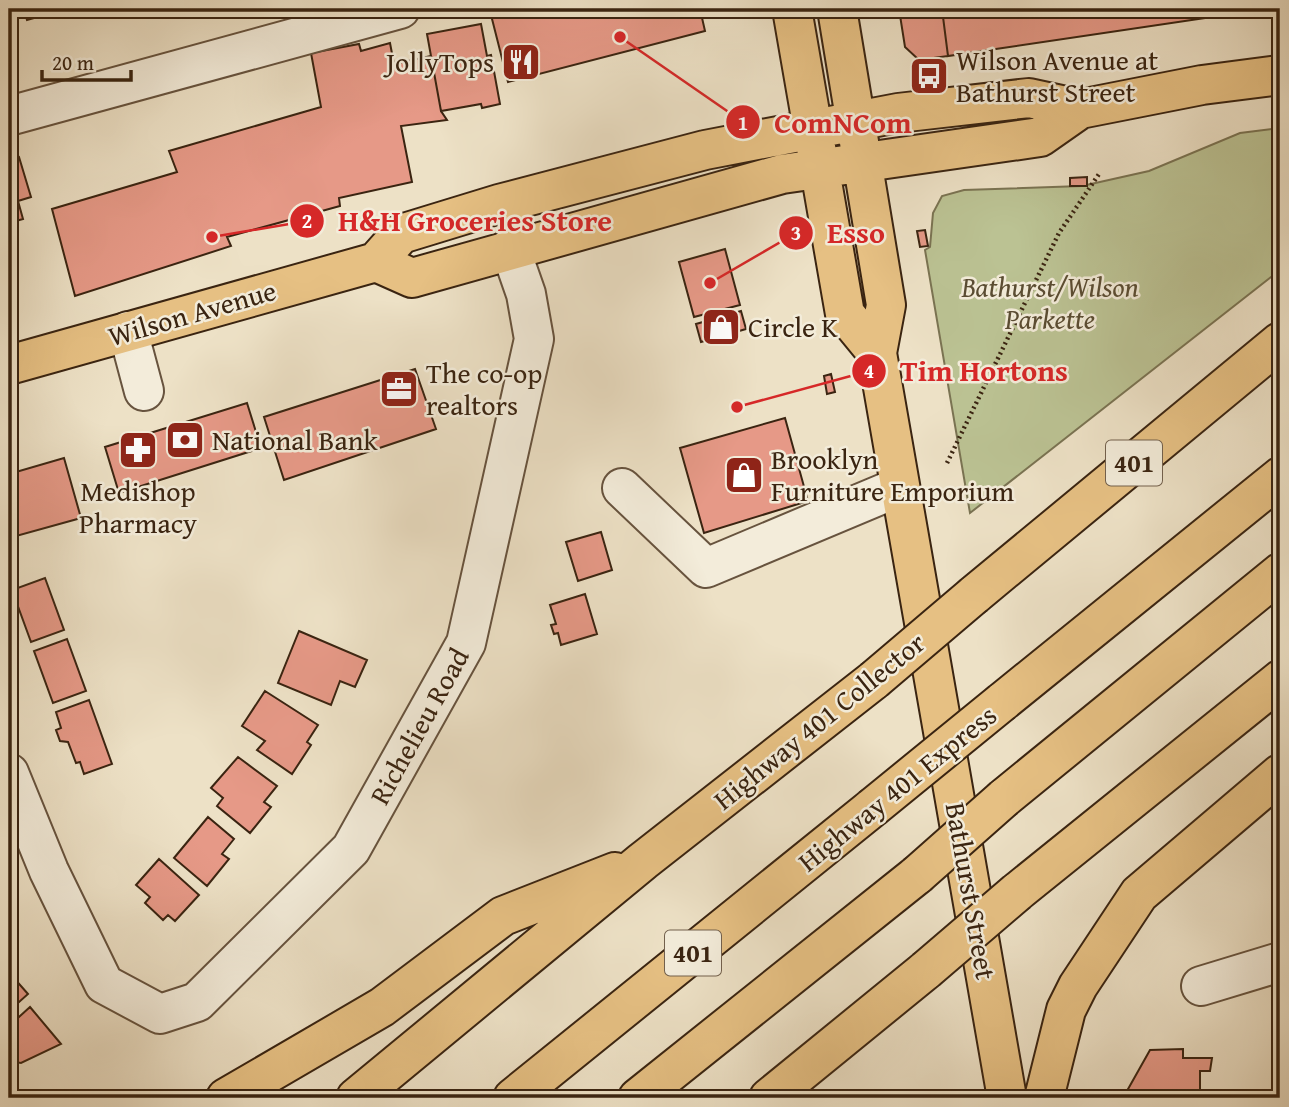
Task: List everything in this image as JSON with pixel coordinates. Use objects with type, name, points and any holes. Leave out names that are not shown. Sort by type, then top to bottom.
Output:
[{"type":"main road","name":"Bathurst Street","points":[[792,9],[845,314],[877,354]]},
{"type":"main road","name":"Bathurst Street","points":[[836,9],[886,305],[877,354],[1007,1098]]},
{"type":"main road","points":[[1080,109],[1040,137],[863,165],[782,174],[510,248],[412,278],[376,262],[401,234],[499,204],[705,150],[813,129],[856,124],[898,113],[1029,98],[1080,109],[1202,85],[1280,75]]},
{"type":"main road","name":"Wilson Avenue","points":[[9,365],[376,262]]},
{"type":"main road","name":"Highway 401 Collector","points":[[356,1098],[643,861],[874,680],[1280,342]]},
{"type":"main road","name":"Highway 401 Express","points":[[513,1098],[1280,477]]},
{"type":"main road","points":[[638,1098],[901,887],[1018,787],[1280,573]]},
{"type":"main road","points":[[769,1098],[1280,681]]},
{"type":"main road","points":[[1044,1098],[1066,1010],[1078,986],[1139,894],[1280,774]]},
{"type":"main road","points":[[226,1098],[382,1007],[503,916],[643,861]]},
{"type":"street","points":[[9,116],[400,9]]},
{"type":"street","name":"Richelieu Road","points":[[9,773],[49,871],[104,984],[160,1014],[197,1002],[351,849],[466,643],[534,339],[526,294],[510,248]]},
{"type":"street","points":[[128,331],[144,391]]},
{"type":"street","points":[[622,488],[706,568],[899,487]]},
{"type":"street","points":[[1201,986],[1280,962]]},
{"type":"path","points":[[947,463],[1059,233],[1099,174]]},
{"type":"green space","name":"Bathurst/Wilson Parkette","points":[[1280,128],[1280,270],[970,513],[925,250],[930,247],[933,213],[942,196],[964,190],[1082,186],[1149,171],[1240,133]]},
{"type":"building","points":[[24,9],[66,9],[27,20]]},
{"type":"building","points":[[700,9],[705,31],[508,82],[490,11]]},
{"type":"building","points":[[899,9],[942,9],[948,56],[919,60],[905,47]]},
{"type":"building","points":[[942,9],[1266,9],[948,56]]},
{"type":"building","points":[[481,24],[487,56],[491,55],[500,104],[482,108],[481,104],[441,111],[427,34]]},
{"type":"building","points":[[390,43],[394,64],[431,56],[441,111],[447,120],[401,126],[412,182],[339,198],[340,206],[227,237],[231,246],[75,296],[52,209],[177,172],[169,151],[321,107],[311,53],[359,44],[361,51]]},
{"type":"building","points":[[19,157],[31,197],[18,201],[23,219],[9,223],[9,160]]},
{"type":"building","points":[[1087,177],[1087,186],[1070,186],[1070,178]]},
{"type":"building","points":[[925,230],[928,246],[920,247],[917,231]]},
{"type":"building","points":[[725,249],[740,305],[694,317],[679,262]]},
{"type":"building","name":"Circle K","points":[[741,311],[746,329],[701,342],[696,324]]},
{"type":"building","points":[[415,369],[436,429],[284,480],[264,417]]},
{"type":"building","points":[[831,374],[835,392],[827,394],[824,376]]},
{"type":"building","points":[[247,403],[261,448],[119,493],[105,447]]},
{"type":"building","name":"Brooklyn Furniture Emporium","points":[[785,418],[808,501],[704,533],[680,448]]},
{"type":"building","points":[[64,458],[81,518],[9,538],[9,474]]},
{"type":"building","points":[[601,532],[612,570],[578,581],[566,542]]},
{"type":"building","points":[[45,578],[64,630],[31,642],[12,590]]},
{"type":"building","points":[[585,594],[597,634],[561,645],[558,633],[554,634],[551,625],[556,624],[550,605]]},
{"type":"building","points":[[299,631],[367,660],[355,687],[340,681],[331,705],[278,683]]},
{"type":"building","points":[[67,639],[86,691],[53,703],[34,651]]},
{"type":"building","points":[[265,691],[318,725],[307,742],[311,745],[292,774],[257,750],[265,741],[242,726]]},
{"type":"building","points":[[89,700],[112,764],[84,774],[80,762],[76,763],[68,742],[60,741],[56,730],[61,728],[56,712]]},
{"type":"building","points":[[238,757],[277,786],[264,802],[271,807],[250,833],[217,806],[223,798],[211,788]]},
{"type":"building","points":[[208,817],[234,839],[222,854],[229,859],[207,886],[174,858]]},
{"type":"building","points":[[159,859],[199,895],[175,921],[168,915],[163,920],[145,903],[150,897],[136,885]]},
{"type":"building","points":[[9,967],[16,975],[13,977],[28,994],[9,1011]]},
{"type":"building","points":[[30,1007],[61,1044],[21,1063],[9,1061],[9,1026]]},
{"type":"building","points":[[1183,1049],[1183,1058],[1212,1058],[1210,1071],[1200,1071],[1200,1098],[1123,1098],[1150,1050]]},
{"type":"place","name":"ComNCom","points":[[620,37]]},
{"type":"place","name":"JollyTops","points":[[521,62]]},
{"type":"place","name":"Wilson Avenue at Bathurst Street","points":[[929,76]]},
{"type":"place","name":"H&H Groceries Store","points":[[212,237]]},
{"type":"place","name":"Esso","points":[[710,283]]},
{"type":"place","name":"Circle K","points":[[721,327]]},
{"type":"place","name":"The co-op realtors","points":[[399,389]]},
{"type":"place","name":"Tim Hortons","points":[[737,407]]},
{"type":"place","name":"National Bank","points":[[185,440]]},
{"type":"place","name":"Medishop Pharmacy","points":[[138,450]]},
{"type":"place","name":"Brooklyn Furniture Emporium","points":[[744,475]]}]
